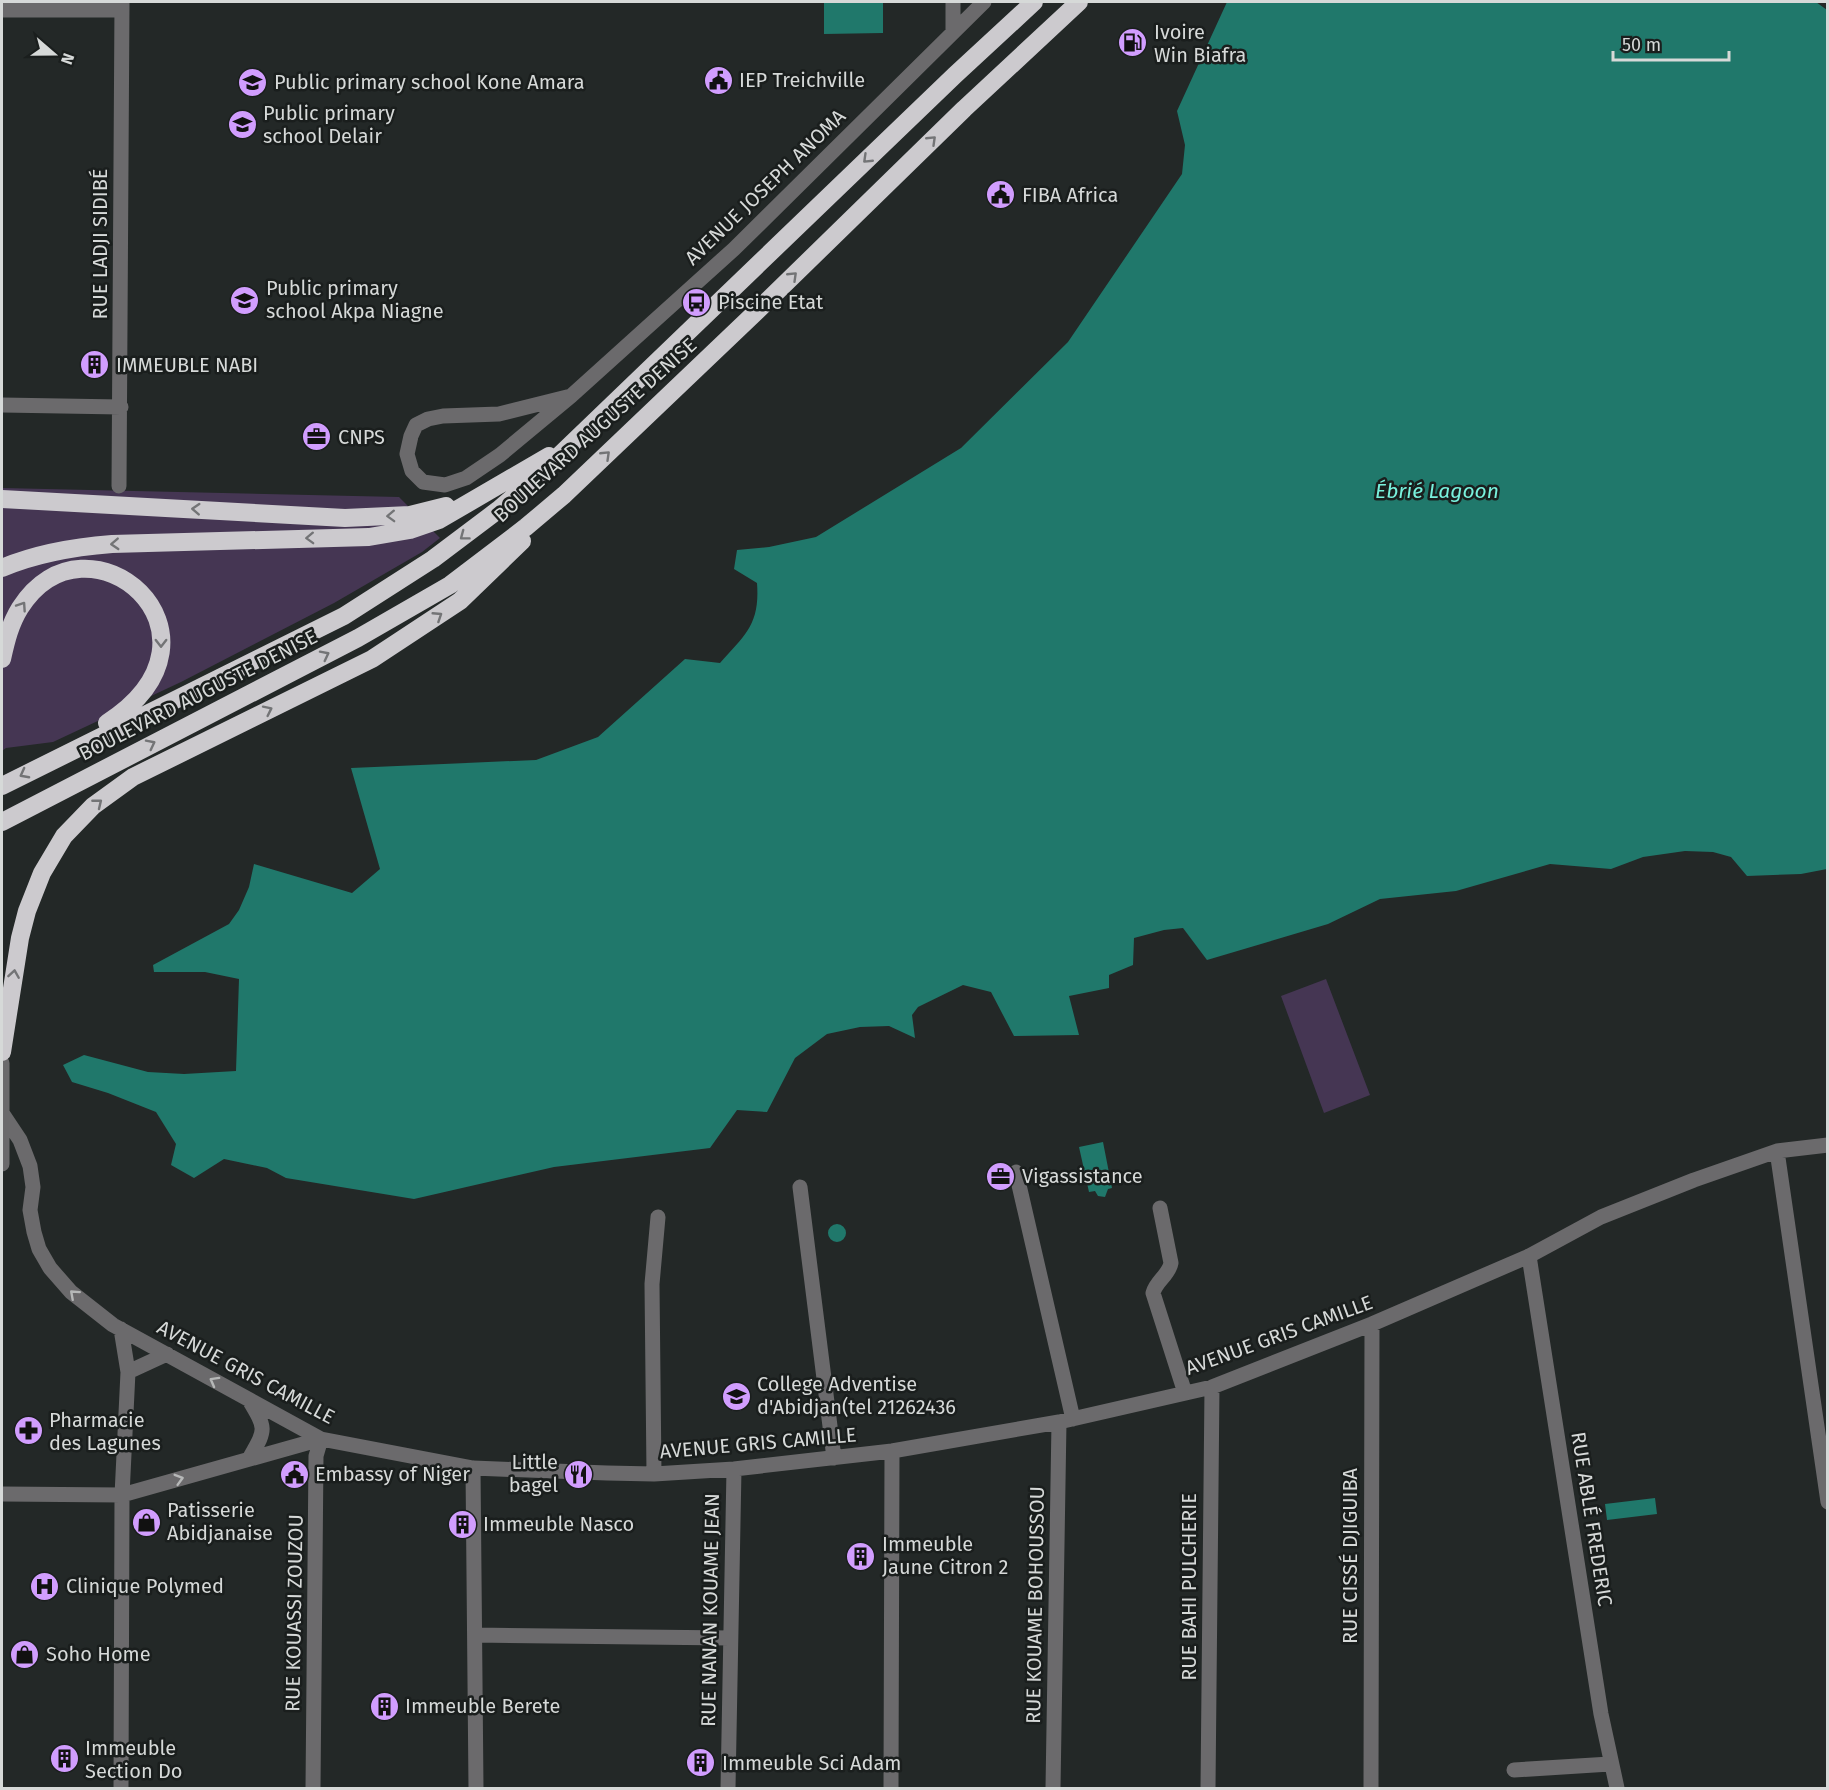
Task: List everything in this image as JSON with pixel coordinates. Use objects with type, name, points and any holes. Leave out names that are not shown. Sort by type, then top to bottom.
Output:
[{"type":"highway","points":[[954,75],[997,21],[1016,2]]},
{"type":"highway","name":"BOULEVARD AUGUSTE DENISE","points":[[2,786],[344,616],[433,559],[461,538],[539,475],[954,75],[1034,2]]},
{"type":"highway","name":"BOULEVARD AUGUSTE DENISE","points":[[2,822],[358,638],[440,591],[526,527],[564,495],[964,109],[1079,2]]},
{"type":"highway","points":[[2,568],[41,554],[74,547],[369,537],[410,530],[439,520],[572,444]]},
{"type":"highway","points":[[2,499],[345,518],[410,515],[437,509],[487,491]]},
{"type":"highway","points":[[2,1052],[20,938],[27,911],[42,873],[64,836],[93,806],[133,777],[372,659],[460,601],[509,555],[564,495]]},
{"type":"highway","points":[[2,659],[8,630],[20,607],[33,591],[53,576],[77,568],[99,569],[120,577],[138,589],[153,607],[161,629],[161,652],[154,675],[122,713],[47,762]]},
{"type":"street","points":[[953,2],[953,31]]},
{"type":"street","name":"AVENUE JOSEPH ANOMA","points":[[571,396],[499,414],[443,416],[428,419],[416,425],[411,436],[407,454],[412,471],[423,482],[445,485],[466,478],[500,455],[571,396],[734,249],[984,2]]},
{"type":"street","points":[[2,10],[122,6]]},
{"type":"street","name":"RUE LADJI SIDIBÉ","points":[[119,486],[122,6]]},
{"type":"street","points":[[2,405],[121,407]]},
{"type":"street","points":[[2,1062],[2,1164]]},
{"type":"street","name":"AVENUE GRIS CAMILLE","points":[[2,1113],[20,1140],[30,1166],[33,1187],[30,1210],[39,1249],[50,1268],[71,1292],[121,1329],[321,1439],[473,1468],[542,1472],[654,1474],[734,1469],[892,1451],[1066,1421],[1212,1387],[1372,1324],[1529,1256],[1601,1217],[1694,1180],[1777,1151],[1827,1146]]},
{"type":"street","points":[[1777,1151],[1827,1502]]},
{"type":"street","name":"RUE KOUAME BOHOUSSOU","points":[[1016,1172],[1066,1421],[1053,1788]]},
{"type":"street","points":[[800,1187],[834,1458]]},
{"type":"street","points":[[1160,1208],[1171,1263],[1153,1293],[1185,1393]]},
{"type":"street","points":[[654,1474],[652,1284],[658,1217]]},
{"type":"street","name":"RUE ABLÉ FREDERIC","points":[[1529,1256],[1600,1714],[1617,1788]]},
{"type":"street","name":"RUE CISSÉ DJIGUIBA","points":[[1371,1788],[1372,1324]]},
{"type":"street","points":[[121,1329],[128,1371],[122,1495],[121,1788]]},
{"type":"street","points":[[128,1371],[166,1354]]},
{"type":"street","name":"RUE BAHI PULCHERIE","points":[[1208,1788],[1212,1387]]},
{"type":"street","points":[[249,1400],[262,1422],[263,1429],[262,1436],[249,1459]]},
{"type":"street","points":[[2,1494],[122,1495],[321,1439]]},
{"type":"street","name":"RUE KOUASSI ZOUZOU","points":[[313,1788],[316,1456],[321,1439]]},
{"type":"street","points":[[891,1788],[892,1451]]},
{"type":"street","points":[[473,1468],[476,1788]]},
{"type":"street","name":"RUE NANAN KOUAME JEAN","points":[[728,1788],[734,1469]]},
{"type":"street","points":[[475,1635],[730,1638]]},
{"type":"street","points":[[1514,1770],[1610,1764]]},
{"type":"shaded area","points":[[2,488],[399,497],[440,538],[422,552],[334,603],[181,682],[53,742],[6,748],[2,751]]},
{"type":"shaded area","points":[[1326,979],[1370,1095],[1324,1113],[1281,996]]},
{"type":"water","points":[[824,2],[883,2],[883,33],[824,34]]},
{"type":"water","name":"Ébrié Lagoon","points":[[1227,2],[1816,2],[1827,10],[1827,869],[1801,874],[1747,876],[1731,857],[1713,852],[1685,851],[1643,857],[1611,869],[1550,864],[1456,891],[1380,899],[1328,924],[1207,960],[1183,928],[1164,930],[1134,938],[1133,965],[1109,975],[1109,988],[1069,996],[1079,1035],[1014,1036],[991,992],[963,985],[918,1007],[912,1015],[915,1038],[889,1026],[860,1027],[827,1034],[795,1058],[767,1112],[737,1110],[710,1148],[554,1167],[414,1199],[286,1178],[267,1168],[224,1159],[194,1178],[171,1165],[176,1144],[156,1112],[72,1082],[63,1065],[84,1055],[148,1072],[184,1074],[236,1071],[239,979],[205,972],[154,972],[153,965],[229,924],[239,910],[249,887],[254,864],[352,893],[380,869],[351,768],[536,760],[598,737],[685,659],[720,663],[744,636],[756,609],[757,583],[734,569],[737,550],[769,547],[816,537],[961,448],[1068,342],[1182,174],[1185,145],[1177,111]]},
{"type":"water","points":[[1103,1142],[1112,1188],[1108,1189],[1105,1197],[1098,1196],[1095,1191],[1089,1192],[1079,1147]]},
{"type":"water","points":[[833,1224],[841,1224],[846,1229],[844,1240],[833,1242],[828,1237],[828,1229]]},
{"type":"water","points":[[1655,1498],[1657,1514],[1607,1520],[1605,1504]]},
{"type":"place","name":"Ivoire Win Biafra","points":[[1133,43]]},
{"type":"place","name":"IEP Treichville","points":[[718,80]]},
{"type":"place","name":"Public primary school Kone Amara","points":[[253,82]]},
{"type":"place","name":"Public primary school Delair","points":[[242,125]]},
{"type":"place","name":"FIBA Africa","points":[[1001,195]]},
{"type":"place","name":"Public primary school Akpa Niagne","points":[[245,300]]},
{"type":"place","name":"Piscine Etat","points":[[697,302]]},
{"type":"place","name":"IMMEUBLE NABI","points":[[95,365]]},
{"type":"place","name":"CNPS","points":[[317,437]]},
{"type":"place","name":"Vigassistance","points":[[1001,1176]]},
{"type":"place","name":"College Adventise d'Abidjan(tel 21262436","points":[[736,1396]]},
{"type":"place","name":"Pharmacie des Lagunes","points":[[28,1431]]},
{"type":"place","name":"Embassy of Niger","points":[[294,1474]]},
{"type":"place","name":"Little bagel","points":[[579,1474]]},
{"type":"place","name":"Patisserie Abidjanaise","points":[[146,1522]]},
{"type":"place","name":"Immeuble Nasco","points":[[462,1524]]},
{"type":"place","name":"Immeuble Jaune Citron 2","points":[[861,1556]]},
{"type":"place","name":"Clinique Polymed","points":[[45,1586]]},
{"type":"place","name":"Soho Home","points":[[25,1654]]},
{"type":"place","name":"Immeuble Berete","points":[[384,1706]]},
{"type":"place","name":"Immeuble Section Do","points":[[64,1759]]},
{"type":"place","name":"Immeuble Sci Adam","points":[[701,1763]]}]
